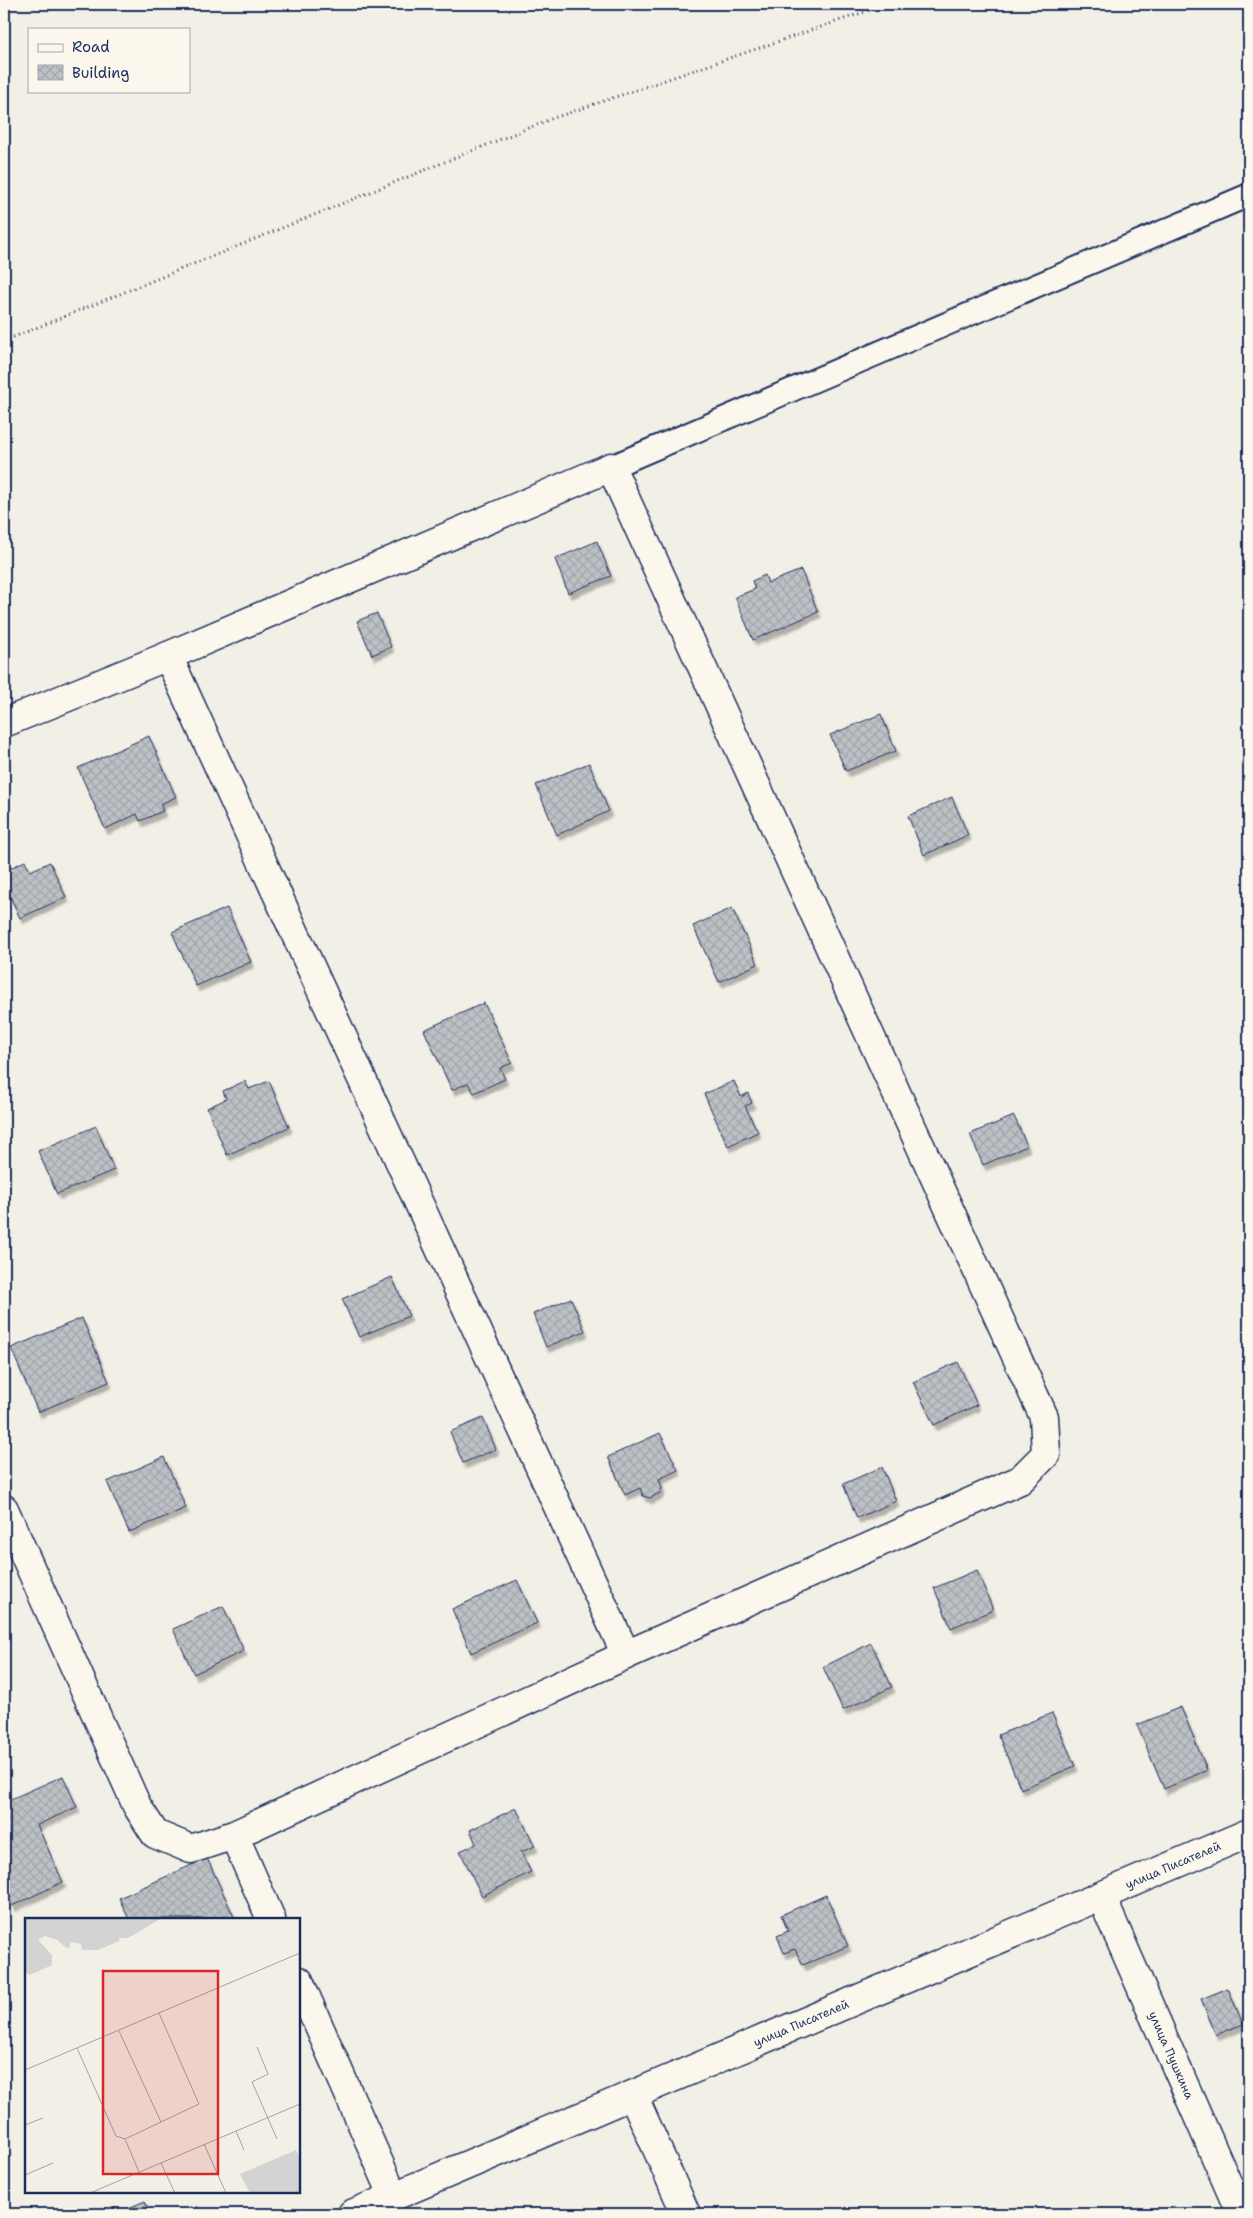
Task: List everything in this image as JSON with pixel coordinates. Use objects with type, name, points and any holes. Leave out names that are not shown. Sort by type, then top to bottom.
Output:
[{"type":"street","points":[[4,723],[168,656],[611,466],[1044,1417],[1046,1454],[1020,1480],[626,1655],[234,1835],[191,1849],[155,1834],[137,1806],[4,1509]]},
{"type":"street","points":[[168,656],[626,1655]]},
{"type":"street","name":"улица Писателей","points":[[352,2214],[1249,1833]]},
{"type":"street","points":[[234,1835],[272,1918]]},
{"type":"street","name":"улица Пушкина","points":[[1101,1896],[1240,2214]]},
{"type":"street","points":[[300,1983],[394,2196]]},
{"type":"street","points":[[633,2095],[686,2214]]},
{"type":"lane","points":[[611,466],[1249,195]]},
{"type":"path","points":[[4,341],[548,120],[888,4]]},
{"type":"building","points":[[597,541],[611,576],[568,593],[555,559]]},
{"type":"building","points":[[801,570],[818,612],[753,640],[735,597],[755,589],[752,581],[765,575],[768,583]]},
{"type":"building","points":[[377,613],[391,647],[372,655],[357,621]]},
{"type":"building","points":[[881,714],[896,751],[846,771],[830,735]]},
{"type":"building","points":[[149,736],[176,797],[160,804],[163,811],[140,821],[137,814],[105,829],[78,768]]},
{"type":"building","points":[[589,763],[609,811],[557,835],[536,785]]},
{"type":"building","points":[[952,797],[968,835],[924,855],[908,816]]},
{"type":"building","points":[[25,861],[30,871],[50,862],[66,897],[20,918],[4,883],[4,871]]},
{"type":"building","points":[[227,908],[251,962],[196,986],[172,932]]},
{"type":"building","points":[[732,908],[758,964],[719,982],[693,926]]},
{"type":"building","points":[[484,1003],[512,1063],[500,1068],[505,1079],[474,1093],[468,1083],[452,1090],[424,1030]]},
{"type":"building","points":[[245,1081],[249,1089],[269,1081],[289,1127],[227,1155],[207,1108],[226,1099],[223,1091]]},
{"type":"building","points":[[734,1081],[741,1097],[748,1093],[752,1103],[745,1106],[758,1132],[728,1146],[704,1094]]},
{"type":"building","points":[[1014,1116],[1027,1146],[983,1165],[970,1134]]},
{"type":"building","points":[[96,1126],[114,1170],[57,1194],[38,1151]]},
{"type":"building","points":[[392,1277],[409,1316],[359,1337],[342,1299]]},
{"type":"building","points":[[571,1298],[585,1331],[546,1347],[533,1314]]},
{"type":"building","points":[[82,1318],[109,1382],[38,1412],[11,1348]]},
{"type":"building","points":[[958,1362],[977,1405],[934,1425],[913,1382]]},
{"type":"building","points":[[483,1418],[496,1449],[463,1463],[450,1432]]},
{"type":"building","points":[[660,1433],[678,1470],[659,1479],[662,1488],[660,1493],[650,1498],[643,1496],[640,1488],[625,1495],[608,1457]]},
{"type":"building","points":[[164,1457],[186,1508],[129,1532],[107,1482]]},
{"type":"building","points":[[882,1467],[896,1501],[857,1518],[843,1484]]},
{"type":"building","points":[[977,1570],[993,1610],[951,1628],[934,1588]]},
{"type":"building","points":[[517,1580],[537,1623],[471,1653],[452,1609]]},
{"type":"building","points":[[223,1606],[244,1651],[194,1674],[173,1629]]},
{"type":"building","points":[[871,1643],[892,1687],[843,1710],[823,1667]]},
{"type":"building","points":[[1181,1707],[1207,1770],[1164,1789],[1137,1725]]},
{"type":"building","points":[[1052,1713],[1075,1766],[1021,1789],[998,1735]]},
{"type":"building","points":[[63,1776],[77,1807],[37,1825],[63,1882],[12,1906],[4,1887],[4,1802]]},
{"type":"building","points":[[516,1808],[535,1846],[521,1852],[531,1872],[482,1896],[460,1851],[476,1844],[470,1830]]},
{"type":"building","points":[[207,1858],[235,1918],[129,1918],[119,1898]]},
{"type":"building","points":[[826,1895],[848,1946],[803,1965],[795,1949],[784,1953],[777,1936],[788,1931],[781,1915]]},
{"type":"building","points":[[1228,1988],[1243,2024],[1216,2035],[1201,1999]]},
{"type":"building","points":[[145,2201],[151,2214],[114,2214]]}]
